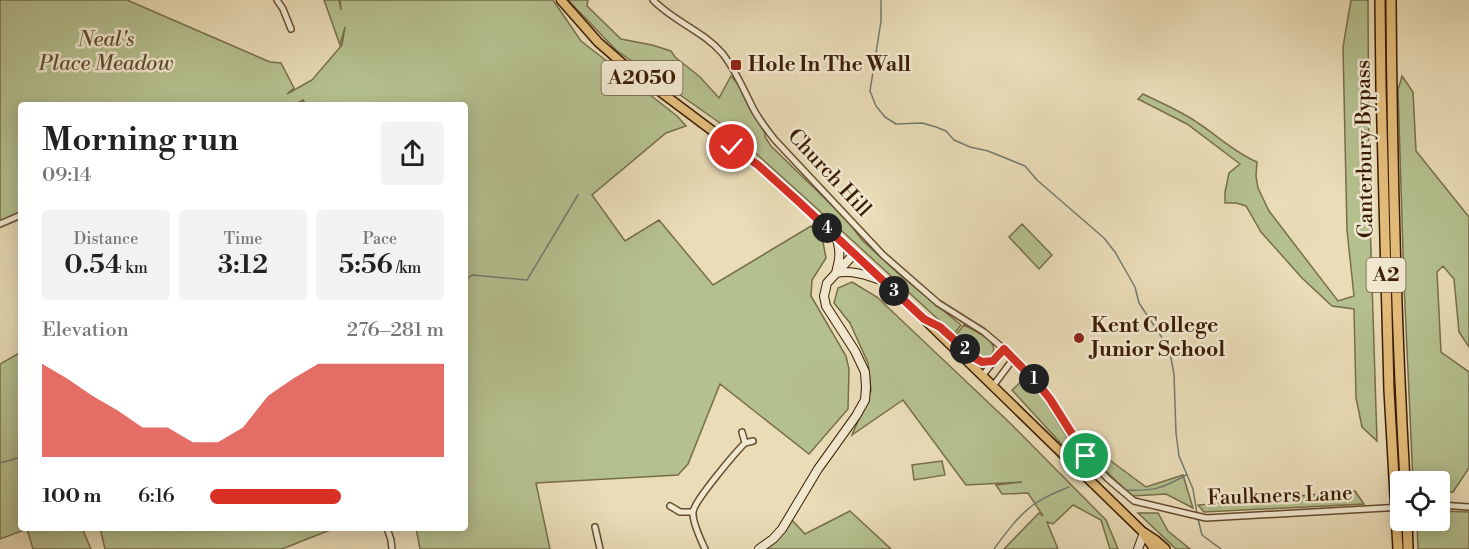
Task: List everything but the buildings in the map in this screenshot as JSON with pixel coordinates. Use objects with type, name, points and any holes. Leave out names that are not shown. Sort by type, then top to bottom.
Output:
[{"type":"highway","name":"Canterbury Bypass","points":[[1380,0],[1389,390],[1398,549]]},
{"type":"highway","name":"Canterbury Bypass","points":[[1391,0],[1391,87],[1404,471]]},
{"type":"highway","points":[[1407,531],[1408,549]]},
{"type":"highway","points":[[1144,533],[1155,549]]},
{"type":"highway","points":[[1144,533],[1166,549]]},
{"type":"main road","name":"A2050","points":[[561,0],[598,42],[622,63],[758,165],[836,236],[1144,533]]},
{"type":"street","points":[[277,0],[284,9],[291,29]]},
{"type":"street","name":"Church Hill","points":[[653,0],[679,21],[702,35],[723,54],[764,126],[775,140],[883,255],[938,303],[984,332],[1004,349]]},
{"type":"street","points":[[0,224],[18,216]]},
{"type":"street","points":[[836,236],[840,256],[836,273]]},
{"type":"street","points":[[759,549],[782,529],[818,469],[856,416],[864,400],[867,387],[865,372],[855,351],[824,302],[827,283],[854,254]]},
{"type":"street","points":[[836,273],[866,275],[884,282]]},
{"type":"street","points":[[924,319],[940,327],[978,361],[993,361]]},
{"type":"street","points":[[981,376],[1004,349]]},
{"type":"street","name":"Faulkners Lane","points":[[1004,349],[1050,399],[1086,456],[1134,501],[1202,517],[1390,508]]},
{"type":"street","points":[[993,386],[1014,358]]},
{"type":"street","points":[[742,432],[745,443]]},
{"type":"street","points":[[705,549],[693,512],[698,501],[745,443],[753,441]]},
{"type":"street","points":[[670,506],[680,512],[693,512]]},
{"type":"street","points":[[1450,506],[1469,507]]},
{"type":"street","points":[[596,527],[600,549]]},
{"type":"street","points":[[388,531],[392,549]]},
{"type":"street","points":[[1138,549],[1144,533]]},
{"type":"green space","name":"Neal's Place Meadow","points":[[0,0],[127,0],[270,62],[281,63],[294,88],[287,94],[312,80],[342,45],[345,27],[340,45],[324,0],[339,0],[341,10],[340,0],[553,0],[581,41],[677,116],[686,126],[666,133],[592,195],[625,241],[659,220],[713,285],[811,226],[823,242],[826,258],[812,280],[811,296],[846,356],[849,369],[848,409],[809,454],[720,384],[688,464],[678,475],[536,483],[550,549],[420,549],[417,531],[468,531],[468,102],[304,102],[303,100],[299,102],[18,102],[18,216],[0,224]]},
{"type":"green space","points":[[568,0],[588,0],[587,6],[621,39],[671,51],[719,98],[731,76],[740,86],[771,146],[848,221],[862,240],[901,276],[961,325],[954,334],[730,130],[616,50]]},
{"type":"green space","points":[[1351,0],[1368,0],[1369,188],[1377,441],[1362,427],[1356,398],[1354,309],[1332,306],[1302,278],[1261,232],[1246,206],[1225,203],[1229,173],[1240,164],[1187,124],[1138,99],[1143,94],[1178,111],[1241,154],[1257,162],[1258,188],[1269,211],[1338,301],[1354,296],[1347,230],[1343,47]]},
{"type":"green space","points":[[1402,76],[1413,92],[1416,151],[1469,217],[1469,347],[1459,332],[1454,279],[1443,266],[1437,272],[1441,352],[1469,372],[1469,468],[1453,492],[1450,492],[1450,471],[1413,471],[1398,90]]},
{"type":"green space","points":[[1022,224],[1052,255],[1039,269],[1009,237]]},
{"type":"green space","points":[[852,282],[877,297],[1011,424],[1106,520],[1118,549],[1110,549],[1101,520],[1073,505],[1053,524],[1047,522],[1058,549],[1004,549],[1039,513],[1043,516],[1028,493],[1002,494],[996,485],[1022,482],[966,485],[903,400],[852,435],[871,391],[868,363],[850,323],[834,303],[838,288]]},
{"type":"green space","points":[[964,325],[990,341],[994,350],[989,357],[978,358],[955,336]]},
{"type":"green space","points":[[18,354],[18,531],[22,531],[0,539],[0,364]]},
{"type":"green space","points":[[1024,379],[1040,393],[1072,445],[1066,449],[1012,390]]},
{"type":"green space","points":[[1080,438],[1146,487],[1183,475],[1193,508],[1166,494],[1132,496],[1089,455]]},
{"type":"green space","points":[[942,461],[945,475],[914,480],[912,465]]},
{"type":"green space","points":[[1355,491],[1364,504],[1204,512],[1198,505]]},
{"type":"green space","points":[[850,511],[891,549],[759,549],[790,518],[805,534]]},
{"type":"green space","points":[[1450,511],[1469,512],[1469,549],[1418,549],[1417,531],[1450,531]]},
{"type":"green space","points":[[1138,513],[1158,513],[1168,531],[1190,549],[1176,549]]},
{"type":"green space","points":[[28,531],[83,531],[91,549],[33,549]]},
{"type":"green space","points":[[101,531],[327,531],[282,549],[105,549]]},
{"type":"waterway","points":[[881,0],[881,21],[870,91],[876,106],[885,117],[896,124],[922,123],[936,127],[946,131],[954,140],[1025,166],[1037,180],[1104,238],[1115,252],[1135,287],[1139,303],[1161,336],[1171,358],[1179,456],[1193,489],[1197,514]]},
{"type":"waterway","points":[[468,278],[472,275],[527,280],[578,195]]},
{"type":"waterway","points":[[0,463],[18,458]]},
{"type":"waterway","points":[[1126,490],[1157,488],[1186,475]]},
{"type":"waterway","points":[[994,549],[1027,509],[1046,497],[1069,487]]},
{"type":"waterway","points":[[1198,519],[1202,535],[1221,549]]},
{"type":"place","name":"Hole In The Wall","points":[[736,65]]},
{"type":"place","name":"Kent College Junior School","points":[[1079,338]]},
{"type":"route","points":[[732,147],[758,165],[924,319],[940,327],[978,361],[993,361],[1004,349],[1050,399],[1086,456]]}]
